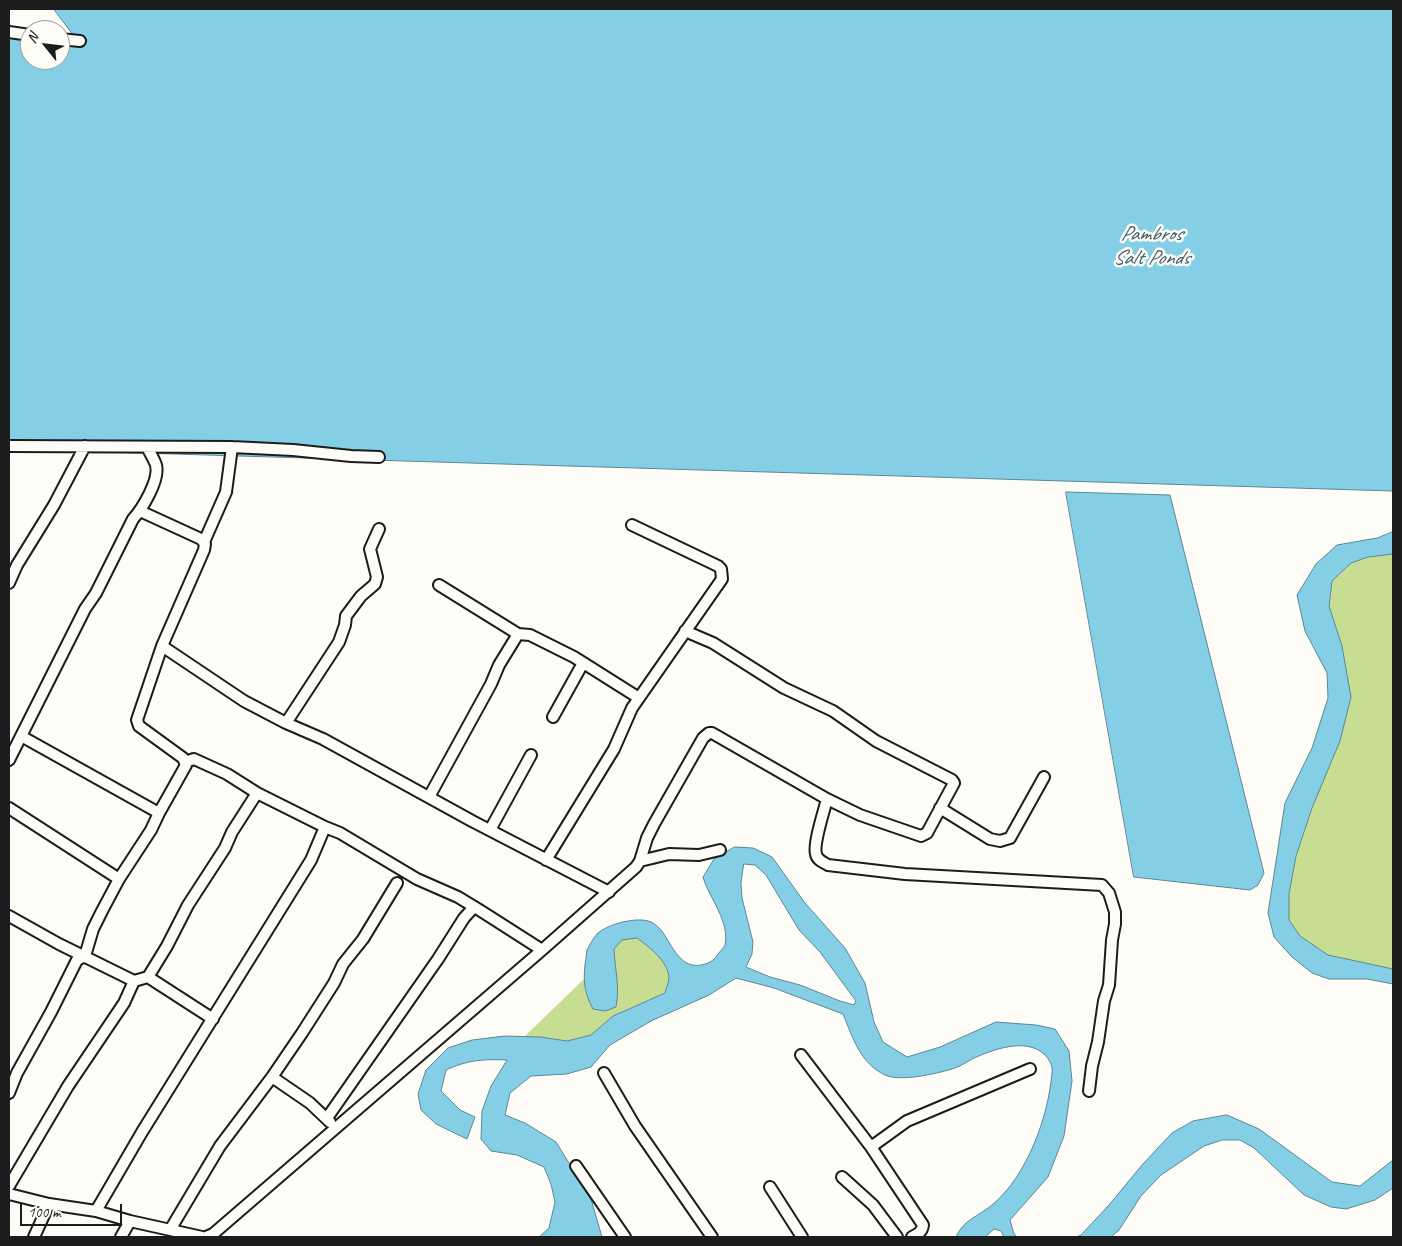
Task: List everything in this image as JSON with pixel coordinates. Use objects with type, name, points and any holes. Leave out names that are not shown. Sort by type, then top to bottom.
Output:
[{"type":"street","points":[[70,40],[80,41]]},
{"type":"street","points":[[9,446],[232,447],[379,457]]},
{"type":"street","points":[[9,583],[17,565],[54,505],[85,446]]},
{"type":"street","points":[[9,760],[155,479],[156,466],[147,447]]},
{"type":"street","points":[[9,1093],[17,1073],[77,960],[85,956],[93,929],[119,879],[138,853],[184,770],[185,762],[178,753],[139,726],[137,720],[162,646],[204,550],[204,542],[226,492],[232,447]]},
{"type":"street","points":[[140,511],[201,538],[204,542]]},
{"type":"street","points":[[546,860],[614,749],[632,708],[722,579],[721,569],[632,525]]},
{"type":"street","points":[[286,723],[339,642],[346,616],[361,596],[375,584],[377,577],[370,549],[379,529]]},
{"type":"street","points":[[439,585],[518,634],[530,635],[583,663],[639,698]]},
{"type":"street","points":[[206,1237],[214,1234],[609,892],[640,860],[647,838],[703,738],[709,733],[712,732],[827,799],[868,818],[921,836],[927,833],[954,783],[952,780],[876,741],[833,711],[784,688],[713,643],[685,631]]},
{"type":"street","points":[[429,797],[491,684],[499,665],[518,634]]},
{"type":"street","points":[[162,646],[244,701],[286,723],[323,739],[546,860],[609,892]]},
{"type":"street","points":[[553,717],[583,663]]},
{"type":"street","points":[[20,736],[159,814]]},
{"type":"street","points":[[490,830],[531,756]]},
{"type":"street","points":[[185,762],[194,759],[227,774],[257,792],[340,833],[417,879],[474,907],[542,950]]},
{"type":"street","points":[[940,808],[990,839],[1000,841],[1010,838],[1044,777]]},
{"type":"street","points":[[9,916],[58,944],[134,981],[148,977],[164,953],[188,906],[225,848],[232,832],[257,792]]},
{"type":"street","points":[[827,799],[815,852],[819,859],[828,865],[905,874],[1102,885],[1109,894],[1115,912],[1115,924],[1109,985],[1104,1001],[1089,1091]]},
{"type":"street","points":[[9,808],[119,879]]},
{"type":"street","points":[[96,1211],[142,1132],[311,860],[325,827]]},
{"type":"street","points":[[640,860],[669,854],[699,855],[720,850]]},
{"type":"street","points":[[170,1230],[220,1146],[272,1077],[328,992],[344,964],[363,939],[397,883]]},
{"type":"street","points":[[328,1118],[438,959],[464,918],[474,907]]},
{"type":"street","points":[[148,977],[213,1019]]},
{"type":"street","points":[[9,1186],[68,1086],[124,1003],[134,981]]},
{"type":"street","points":[[800,1055],[871,1146],[923,1225],[923,1230],[912,1237]]},
{"type":"street","points":[[871,1146],[907,1121],[1030,1069]]},
{"type":"street","points":[[604,1073],[635,1126],[712,1237]]},
{"type":"street","points":[[272,1077],[310,1103],[328,1118],[336,1128]]},
{"type":"street","points":[[576,1166],[625,1237]]},
{"type":"street","points":[[842,1177],[873,1205],[897,1237]]},
{"type":"street","points":[[770,1187],[802,1237]]},
{"type":"street","points":[[9,1194],[49,1204],[96,1211],[183,1235],[202,1237]]},
{"type":"street","points":[[34,1237],[49,1204]]},
{"type":"street","points":[[121,1237],[130,1221]]},
{"type":"green space","points":[[1393,554],[1393,969],[1328,955],[1300,936],[1289,920],[1289,894],[1296,856],[1312,808],[1342,646],[1329,606],[1332,581],[1351,563],[1368,557]]},
{"type":"green space","points":[[637,938],[657,955],[665,965],[669,981],[665,993],[613,1016],[591,1035],[567,1041],[524,1037],[584,979],[586,994],[615,968],[614,949],[622,940]]},
{"type":"water","name":"Pambros Salt Ponds","points":[[54,9],[1393,9],[1393,491],[9,449],[9,28],[20,29],[20,70],[70,70],[70,34],[72,34],[70,31],[70,20],[62,20]]},
{"type":"water","points":[[1066,492],[1170,495],[1264,873],[1258,885],[1250,890],[1134,877]]},
{"type":"water","points":[[1393,532],[1393,554],[1368,557],[1351,563],[1332,581],[1329,606],[1342,646],[1351,697],[1340,741],[1312,808],[1296,856],[1289,894],[1289,920],[1300,936],[1328,955],[1393,969],[1393,984],[1367,979],[1329,979],[1312,973],[1292,957],[1274,937],[1268,913],[1285,803],[1312,748],[1328,698],[1327,673],[1305,631],[1297,595],[1316,564],[1337,545],[1377,538]]},
{"type":"water","points":[[735,847],[753,848],[772,857],[805,903],[845,948],[865,983],[874,1022],[883,1042],[907,1057],[940,1047],[996,1022],[1036,1025],[1055,1029],[1069,1051],[1072,1081],[1064,1136],[1048,1177],[1010,1220],[1014,1234],[1017,1237],[1004,1237],[1001,1231],[994,1229],[985,1237],[956,1237],[967,1222],[992,1205],[1004,1193],[1016,1178],[1034,1145],[1046,1109],[1052,1073],[1052,1067],[1044,1054],[1028,1046],[1008,1047],[989,1052],[945,1071],[918,1076],[891,1077],[876,1070],[863,1057],[843,1014],[774,988],[736,978],[709,995],[651,1021],[610,1045],[591,1067],[567,1074],[531,1076],[510,1093],[505,1115],[525,1123],[556,1142],[591,1199],[602,1237],[539,1237],[549,1228],[555,1202],[551,1184],[544,1167],[517,1155],[491,1151],[481,1139],[482,1111],[491,1086],[507,1060],[475,1061],[446,1070],[441,1091],[460,1110],[475,1117],[467,1139],[436,1124],[421,1110],[418,1094],[426,1070],[448,1048],[472,1040],[505,1036],[540,1037],[567,1041],[591,1035],[613,1016],[665,993],[669,977],[668,971],[661,960],[637,938],[622,940],[614,949],[617,985],[616,1007],[605,1011],[593,1009],[586,993],[584,971],[587,950],[593,939],[602,930],[623,922],[645,920],[661,929],[675,952],[685,962],[691,965],[698,965],[713,960],[724,946],[726,936],[722,918],[703,877],[714,859]],"holes":[[[744,864],[755,865],[766,875],[799,930],[820,952],[856,1001],[854,1005],[746,967],[752,954],[753,942],[742,898],[741,883]]]},
{"type":"water","points":[[1227,1115],[1259,1129],[1332,1182],[1360,1186],[1393,1160],[1393,1188],[1375,1200],[1346,1209],[1331,1207],[1304,1195],[1254,1148],[1240,1140],[1222,1140],[1204,1146],[1161,1175],[1141,1196],[1119,1230],[1111,1237],[1076,1237],[1081,1235],[1109,1205],[1142,1165],[1172,1133],[1193,1121]]}]
